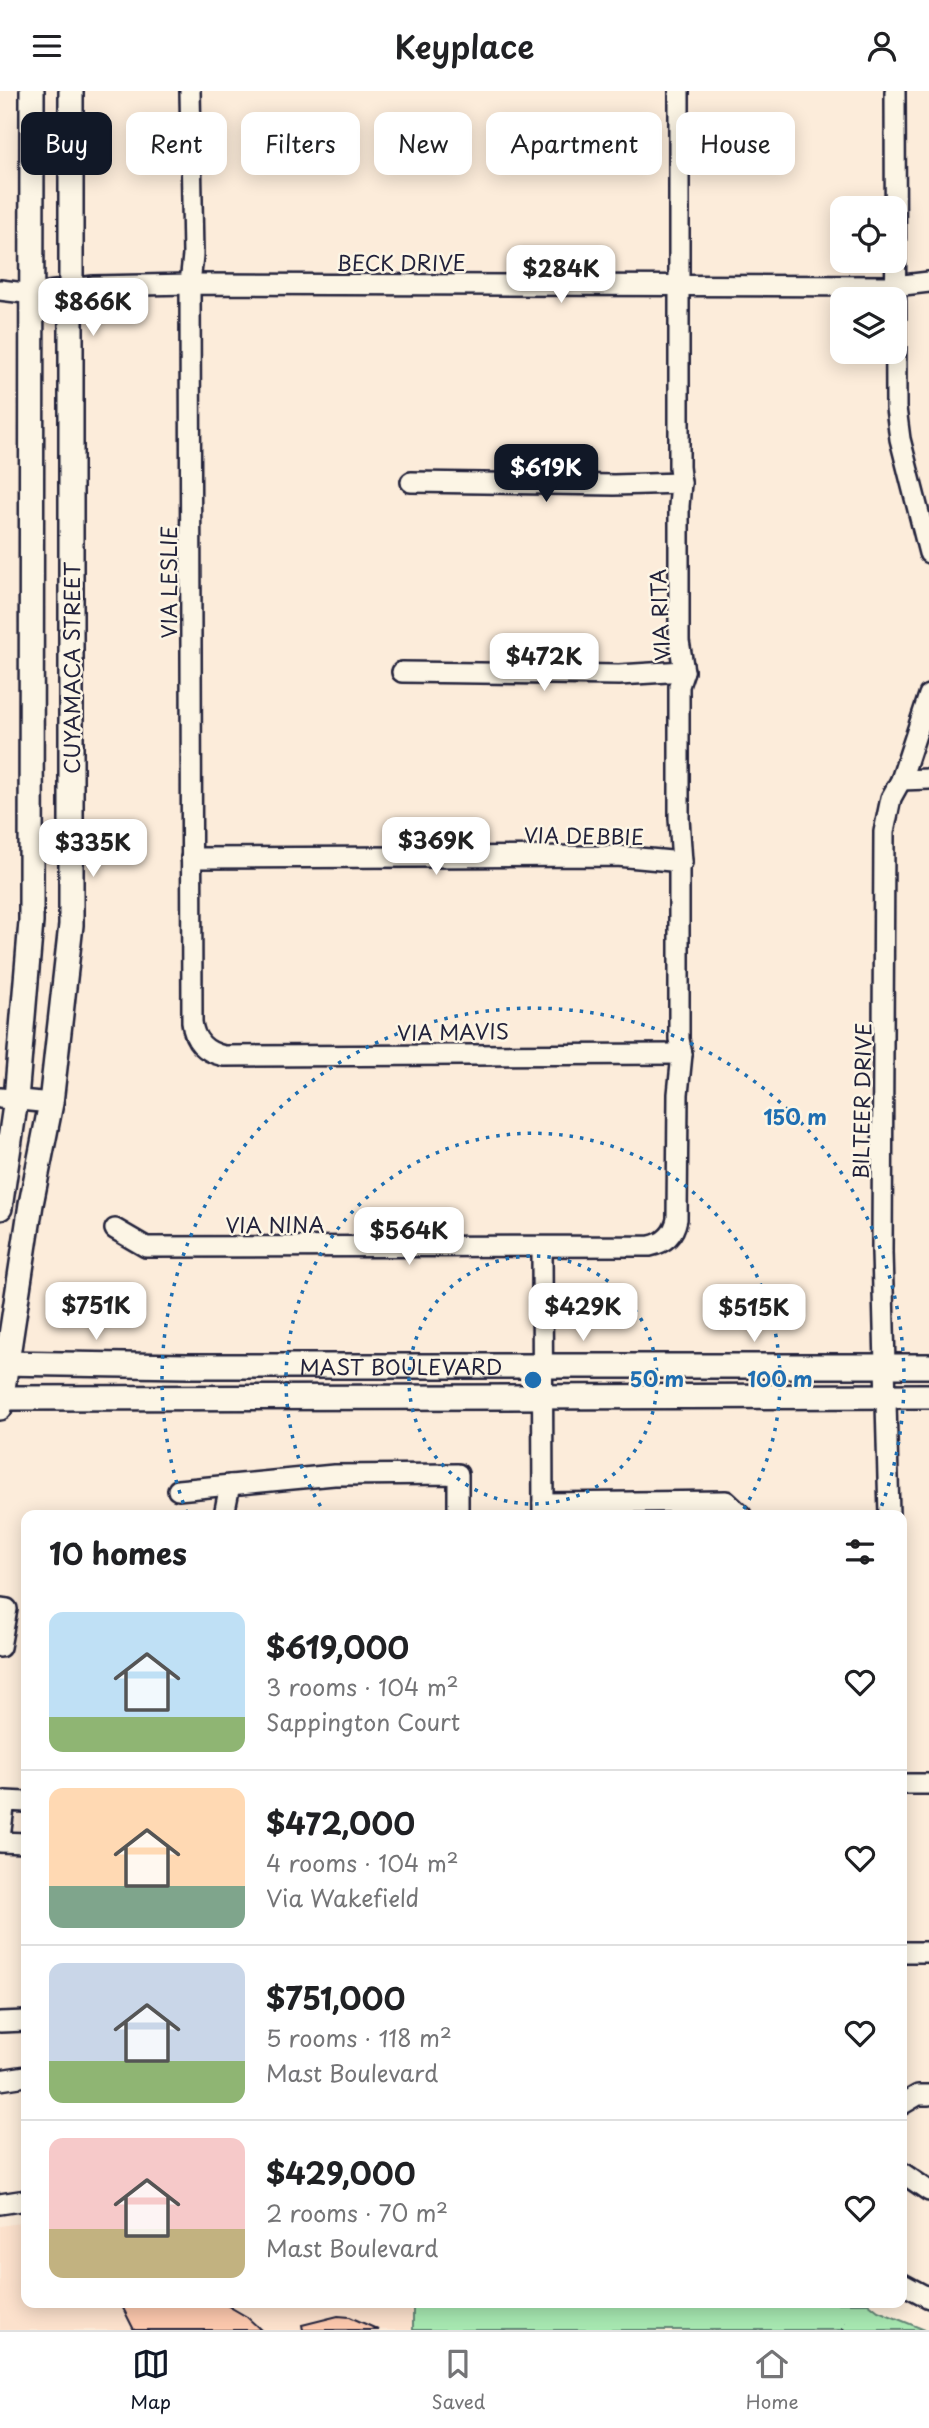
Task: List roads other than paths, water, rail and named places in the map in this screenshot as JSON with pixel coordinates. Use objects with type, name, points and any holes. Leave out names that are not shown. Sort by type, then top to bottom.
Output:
[{"type":"main road","name":"CUYAMACA STREET","points":[[0,1208],[8,1099],[31,922],[32,91]]},
{"type":"main road","name":"CUYAMACA STREET","points":[[1,1402],[3,1363],[51,1103],[71,925],[71,91]]},
{"type":"main road","name":"MAST BOULEVARD","points":[[3,1363],[187,1366],[929,1366]]},
{"type":"main road","name":"MAST BOULEVARD","points":[[1,1402],[929,1397]]},
{"type":"street","name":"VIA LESLIE","points":[[190,91],[193,255],[190,284],[193,1029],[204,1048],[224,1056]]},
{"type":"street","name":"VIA RITA","points":[[677,1219],[678,1094],[682,1054],[678,1039],[678,867],[682,862],[678,818],[679,686],[684,671],[679,641],[679,91]]},
{"type":"street","points":[[895,91],[896,408],[900,439],[929,553]]},
{"type":"street","name":"BECK DRIVE","points":[[0,290],[33,294],[94,286],[190,284],[895,286],[929,282]]},
{"type":"street","points":[[411,482],[614,485],[681,483]]},
{"type":"street","points":[[402,672],[620,675],[684,671]]},
{"type":"street","name":"BILTEER DRIVE","points":[[888,1510],[882,1252],[885,1002],[882,867],[884,832],[891,798],[901,780],[929,695]]},
{"type":"street","points":[[901,780],[929,779]]},
{"type":"street","name":"VIA DEBBIE","points":[[191,858],[617,856],[682,862]]},
{"type":"street","name":"VIA MAVIS","points":[[224,1056],[682,1054]]},
{"type":"street","points":[[8,1099],[51,1103]]},
{"type":"street","name":"VIA NINA","points":[[115,1230],[146,1247],[650,1247],[669,1236],[677,1219]]},
{"type":"street","points":[[542,1247],[543,1509],[726,1501],[736,1510]]},
{"type":"street","points":[[178,1490],[334,1475],[458,1474],[458,1510]]},
{"type":"street","points":[[225,1510],[230,1485]]},
{"type":"street","points":[[0,1608],[7,1609],[0,1647]]},
{"type":"street","points":[[907,1784],[929,1784]]},
{"type":"street","points":[[21,1802],[5,1801],[0,1839],[21,1842]]},
{"type":"street","points":[[907,1952],[929,1952]]},
{"type":"street","points":[[0,2022],[21,2021]]},
{"type":"street","points":[[0,2080],[21,2077]]},
{"type":"street","points":[[907,2101],[918,2095],[929,2095]]},
{"type":"street","points":[[907,2176],[929,2192]]},
{"type":"street","points":[[0,2204],[21,2201]]},
{"type":"street","points":[[907,2286],[929,2298]]}]
